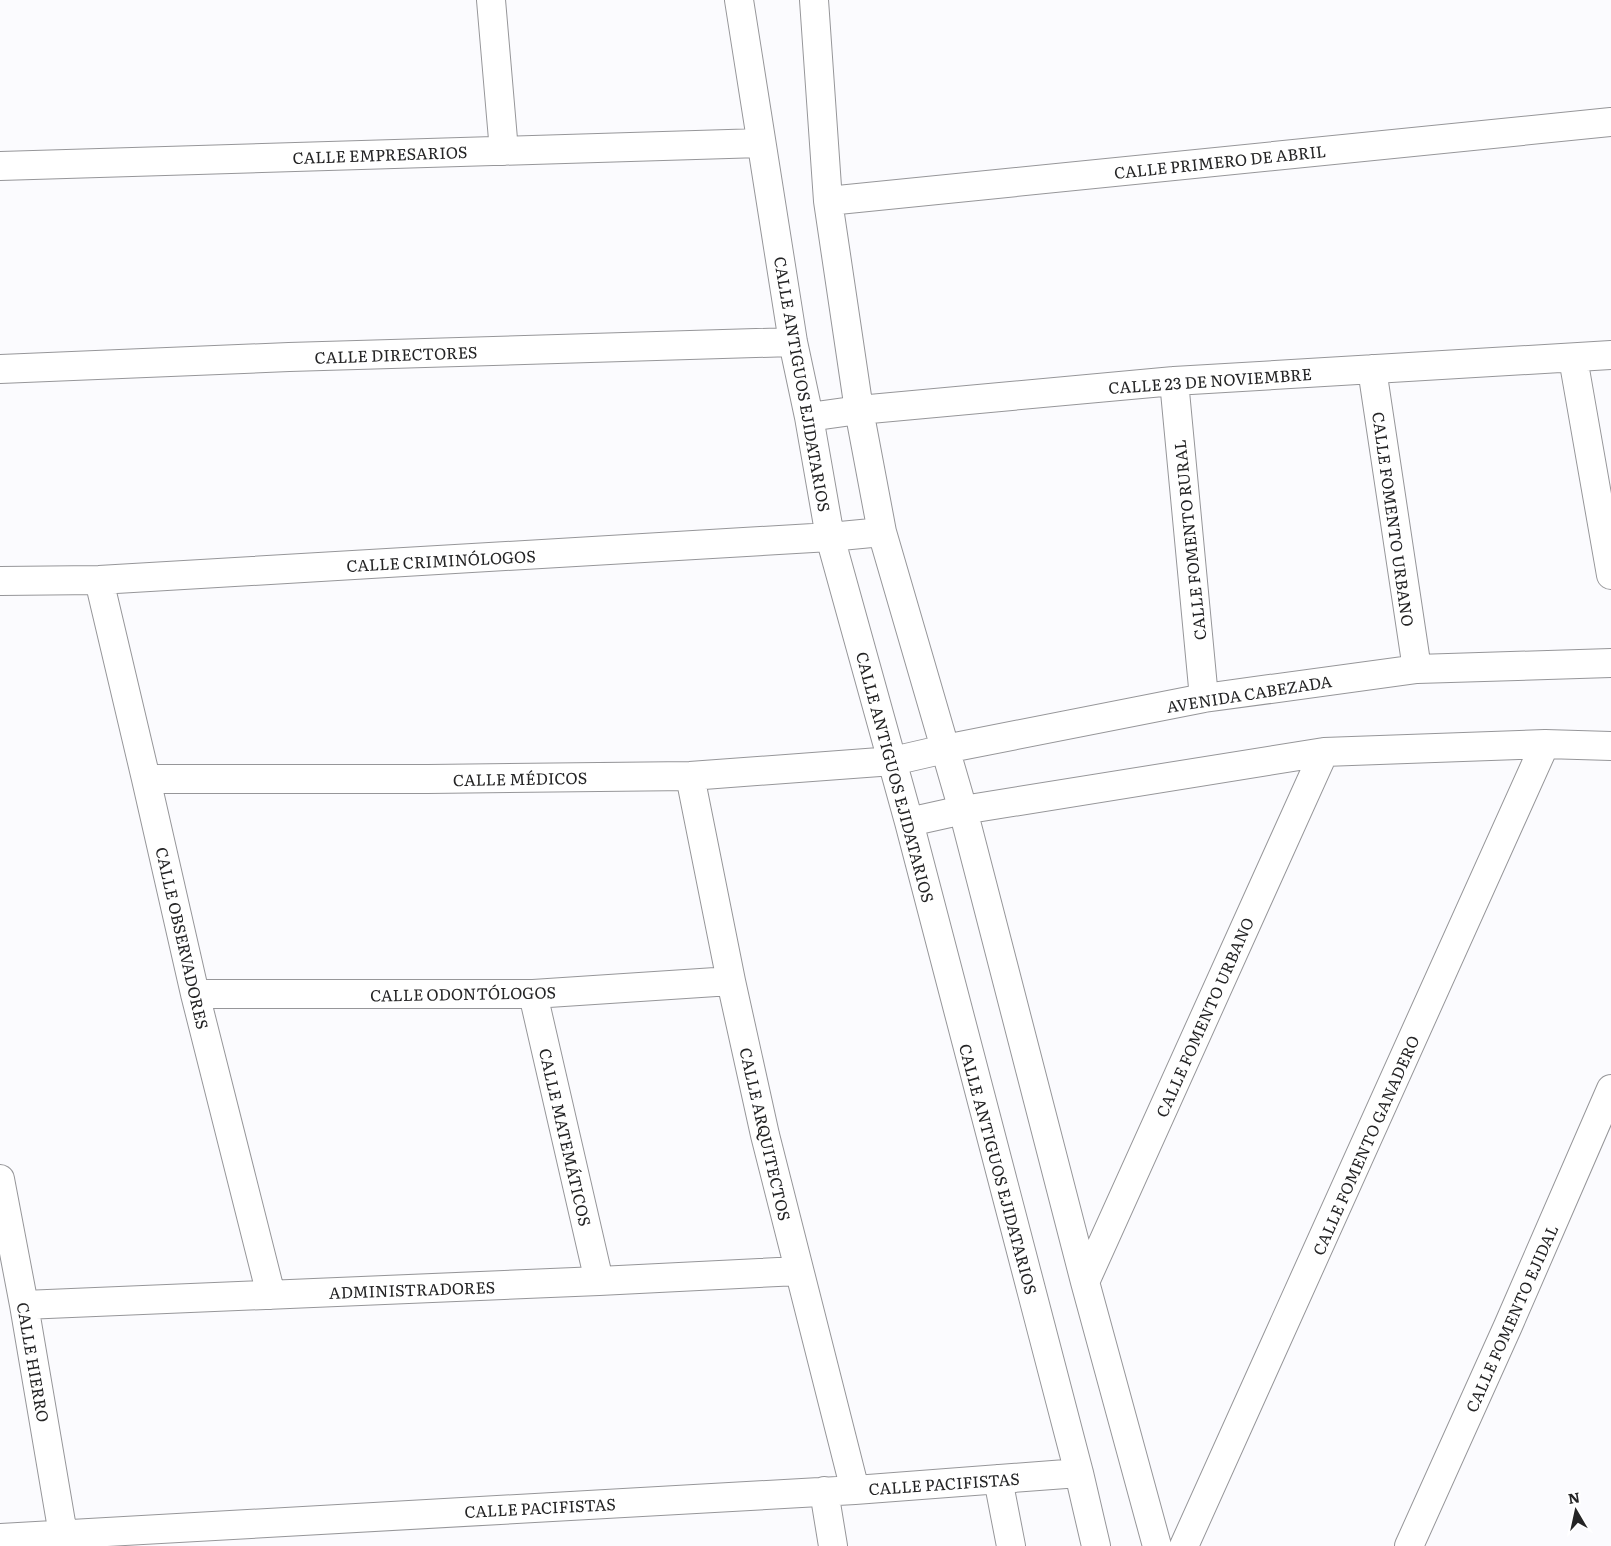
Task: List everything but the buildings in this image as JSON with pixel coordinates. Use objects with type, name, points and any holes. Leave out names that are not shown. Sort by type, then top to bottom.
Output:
[{"type":"street","points":[[491,0],[504,151]]},
{"type":"street","name":"CALLE ANTIGUOS EJIDATARIOS","points":[[739,0],[793,342],[809,417],[830,537],[893,761],[1079,1473],[1096,1546]]},
{"type":"street","points":[[814,0],[828,201],[859,410],[882,532],[963,810],[1085,1282],[1157,1546]]},
{"type":"street","name":"CALLE PRIMERO DE ABRIL","points":[[828,201],[1611,122]]},
{"type":"street","name":"CALLE EMPRESARIOS","points":[[0,166],[761,142]]},
{"type":"street","name":"CALLE DIRECTORES","points":[[0,369],[299,357],[793,342]]},
{"type":"street","name":"CALLE 23 DE NOVIEMBRE","points":[[809,417],[859,410],[1174,382],[1611,355]]},
{"type":"street","points":[[1573,358],[1611,575]]},
{"type":"street","name":"CALLE FOMENTO URBANO","points":[[1372,369],[1417,669]]},
{"type":"street","name":"CALLE FOMENTO RURAL","points":[[1174,382],[1204,698]]},
{"type":"street","name":"CALLE CRIMINÓLOGOS","points":[[0,581],[99,580],[830,537],[882,532]]},
{"type":"street","name":"CALLE OBSERVADORES","points":[[99,580],[195,994],[271,1295]]},
{"type":"street","name":"AVENIDA CABEZADA","points":[[893,761],[1204,698],[1417,669],[1611,663]]},
{"type":"street","points":[[909,822],[963,810],[1324,752],[1545,744],[1611,746]]},
{"type":"street","name":"CALLE FOMENTO GANADERO","points":[[1184,1546],[1545,744]]},
{"type":"street","name":"CALLE FOMENTO URBANO","points":[[1085,1282],[1324,752]]},
{"type":"street","name":"CALLE MÉDICOS","points":[[146,779],[428,779],[690,776],[893,761]]},
{"type":"street","name":"CALLE ARQUITECTOS","points":[[690,776],[731,981],[765,1135],[855,1490]]},
{"type":"street","name":"CALLE ODONTÓLOGOS","points":[[195,994],[532,994],[731,981]]},
{"type":"street","name":"CALLE MATEMÁTICOS","points":[[532,994],[598,1281]]},
{"type":"street","name":"CALLE FOMENTO EJIDAL","points":[[1409,1546],[1508,1326],[1611,1088]]},
{"type":"street","name":"CALLE HIERRO","points":[[0,1179],[24,1305],[64,1540]]},
{"type":"street","name":"ADMINISTRADORES","points":[[24,1305],[799,1271]]},
{"type":"street","name":"CALLE PACIFISTAS","points":[[0,1538],[64,1540],[855,1490],[1079,1473]]},
{"type":"street","points":[[998,1479],[1011,1546]]},
{"type":"street","points":[[824,1491],[833,1546]]}]
